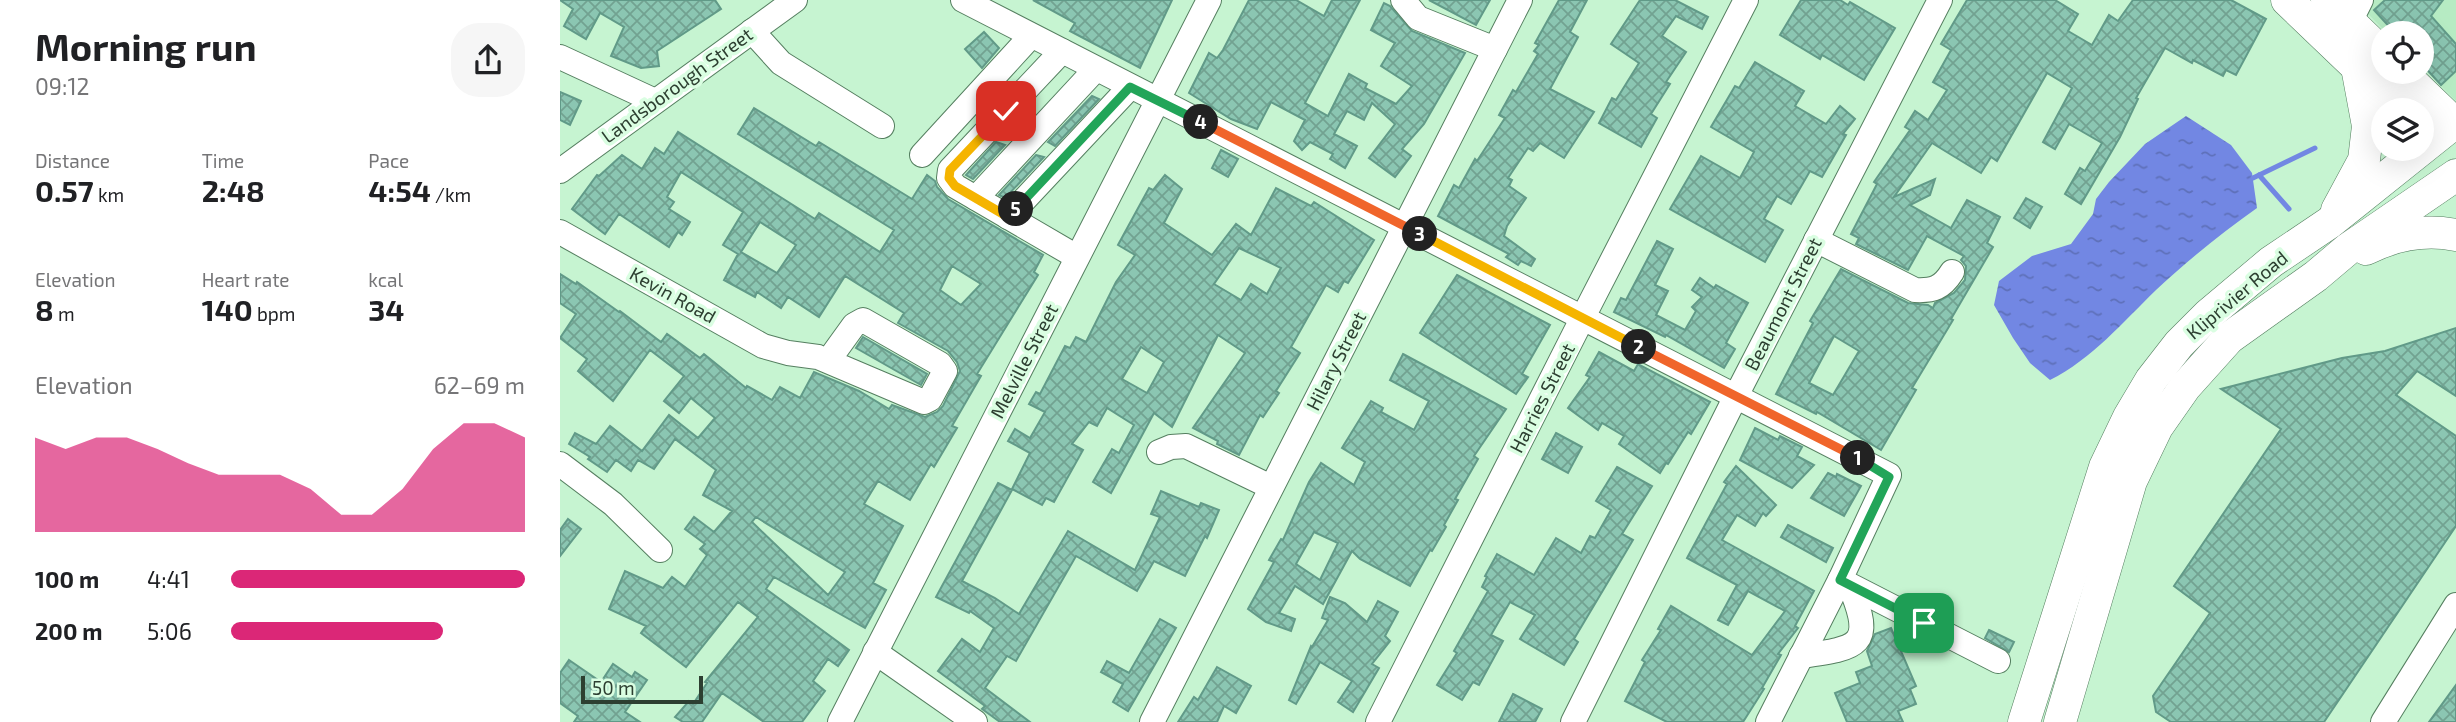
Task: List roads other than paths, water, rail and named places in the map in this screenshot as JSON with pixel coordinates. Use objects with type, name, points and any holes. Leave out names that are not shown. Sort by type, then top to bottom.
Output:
[{"type":"main road","points":[[2287,0],[2370,61]]},
{"type":"main road","points":[[2327,0],[2355,11],[2370,61],[2390,98]]},
{"type":"main road","points":[[2329,223],[2364,160],[2370,61]]},
{"type":"main road","points":[[2413,84],[2455,124]]},
{"type":"main road","name":"Kliprivier Road","points":[[2434,136],[2455,124]]},
{"type":"main road","points":[[2434,150],[2456,173]]},
{"type":"main road","name":"Kliprivier Road","points":[[2024,722],[2105,467],[2146,389],[2179,344],[2208,316],[2271,262],[2329,223],[2402,161]]},
{"type":"main road","name":"Kliprivier Road","points":[[2060,722],[2131,481],[2157,427],[2185,387],[2229,338],[2456,173]]},
{"type":"main road","points":[[2316,276],[2377,243],[2401,236],[2437,232],[2456,235]]},
{"type":"street","name":"Landsborough Street","points":[[560,171],[795,0]]},
{"type":"street","points":[[963,0],[1889,475],[1845,583],[1801,656],[1768,722]]},
{"type":"street","name":"Melville Street","points":[[840,722],[1209,0]]},
{"type":"street","points":[[1403,0],[1418,18],[1495,49]]},
{"type":"street","name":"Hilary Street","points":[[1152,722],[1520,0]]},
{"type":"street","name":"Harries Street","points":[[1378,722],[1746,0]]},
{"type":"street","name":"Beaumont Street","points":[[1573,722],[1940,0]]},
{"type":"street","points":[[752,31],[782,63],[882,125]]},
{"type":"street","points":[[922,155],[1031,36]]},
{"type":"street","points":[[1062,51],[950,170],[949,178],[955,186],[1077,257]]},
{"type":"street","points":[[560,57],[655,100]]},
{"type":"street","points":[[976,198],[1096,69]]},
{"type":"street","points":[[1008,217],[1130,87]]},
{"type":"street","name":"Kevin Road","points":[[560,232],[763,346],[788,354],[818,357],[828,361]]},
{"type":"street","points":[[1816,240],[1915,290],[1928,290],[1944,285],[1952,272]]},
{"type":"street","points":[[1159,452],[1171,447],[1185,446],[1271,487]]},
{"type":"street","points":[[560,464],[613,504],[660,550]]},
{"type":"street","points":[[1801,656],[1849,647],[1858,639],[1863,626],[1860,610],[1845,583]]},
{"type":"street","points":[[1845,583],[1998,661]]},
{"type":"street","points":[[2383,722],[2456,605]]},
{"type":"street","points":[[875,652],[975,722]]},
{"type":"water","points":[[2186,116],[2231,145],[2252,173],[2257,208],[2180,268],[2080,362],[2050,380],[2030,363],[1994,305],[1999,281],[2032,256],[2071,244],[2093,214],[2096,199],[2109,182],[2145,144]]},
{"type":"waterway","points":[[2253,178],[2315,148]]},
{"type":"waterway","points":[[2259,175],[2289,209]]}]
